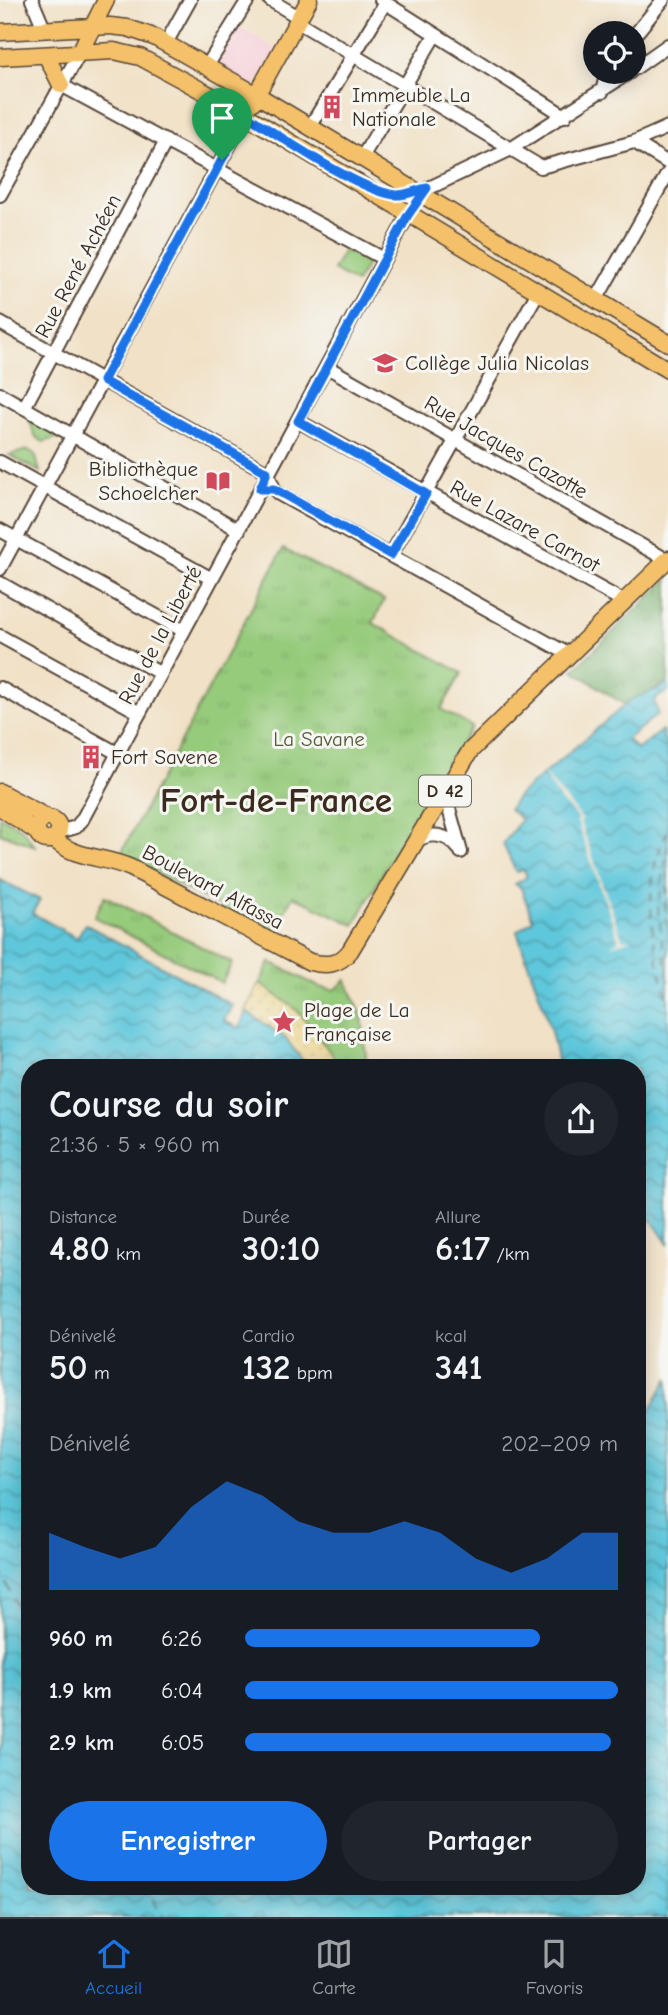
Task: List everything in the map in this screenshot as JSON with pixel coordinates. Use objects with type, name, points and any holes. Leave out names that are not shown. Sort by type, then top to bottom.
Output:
[{"type":"main road","points":[[246,115],[309,0]]},
{"type":"main road","points":[[72,54],[105,1]]},
{"type":"main road","points":[[0,32],[128,28],[166,43],[420,192],[668,343]]},
{"type":"main road","points":[[68,30],[74,43],[72,54]]},
{"type":"main road","points":[[0,57],[114,51],[134,54],[246,115],[668,370]]},
{"type":"main road","points":[[46,55],[61,85]]},
{"type":"main road","points":[[336,170],[391,194],[420,192]]},
{"type":"main road","points":[[408,215],[420,192]]},
{"type":"main road","name":"D 42","points":[[414,842],[476,744],[667,559]]},
{"type":"main road","points":[[0,792],[54,827],[44,839],[0,807]]},
{"type":"main road","name":"Boulevard Alfassa","points":[[54,827],[73,853],[108,859],[131,868],[310,961],[334,964],[350,951],[414,842]]},
{"type":"street","points":[[32,0],[45,31]]},
{"type":"street","points":[[166,43],[190,0]]},
{"type":"street","points":[[207,66],[248,0]]},
{"type":"street","points":[[270,0],[536,166],[546,168],[634,142],[668,127]]},
{"type":"street","points":[[646,21],[663,0]]},
{"type":"street","points":[[310,127],[383,1],[565,116]]},
{"type":"street","points":[[361,159],[435,35]]},
{"type":"street","points":[[646,60],[668,45]]},
{"type":"street","points":[[0,195],[61,85],[72,54]]},
{"type":"street","points":[[602,92],[604,84]]},
{"type":"street","points":[[420,192],[509,150],[613,84]]},
{"type":"street","points":[[61,85],[384,259]]},
{"type":"street","points":[[0,569],[246,115]]},
{"type":"street","name":"Rue René Achéen","points":[[24,408],[166,141]]},
{"type":"street","points":[[634,142],[668,163]]},
{"type":"street","points":[[596,300],[668,173]]},
{"type":"street","points":[[408,215],[298,421],[267,472],[267,489],[568,654]]},
{"type":"street","points":[[391,555],[538,292]]},
{"type":"street","points":[[0,323],[267,472]]},
{"type":"street","name":"Rue Jacques Cazotte","points":[[327,367],[667,559]]},
{"type":"street","points":[[0,394],[239,530]]},
{"type":"street","name":"Rue Lazare Carnot","points":[[298,421],[623,601]]},
{"type":"street","points":[[0,462],[212,579]]},
{"type":"street","name":"Rue de la Liberté","points":[[54,827],[84,815],[239,530],[267,489]]},
{"type":"street","points":[[0,530],[184,631]]},
{"type":"street","points":[[0,583],[161,674]]},
{"type":"street","points":[[0,636],[140,713]]},
{"type":"street","points":[[0,688],[117,753]]},
{"type":"street","points":[[414,842],[426,836],[440,836],[453,841],[461,852],[444,791]]},
{"type":"shaded area","points":[[237,25],[277,50],[252,90],[210,66]]},
{"type":"green space","points":[[352,249],[369,261],[356,283],[333,270],[344,250],[349,253]]},
{"type":"green space","points":[[29,419],[60,437],[43,442],[35,436]]},
{"type":"green space","points":[[28,450],[35,454],[40,472],[9,455]]},
{"type":"green space","name":"La Savane","points":[[283,549],[384,600],[373,623],[462,673],[441,709],[472,727],[430,789],[354,925],[293,896],[272,934],[125,857],[119,857]]},
{"type":"green space","points":[[668,579],[668,682],[625,705],[573,670]]},
{"type":"green space","points":[[0,816],[22,829],[35,846],[0,833]]},
{"type":"green space","points":[[105,896],[232,963],[222,983],[94,917]]},
{"type":"green space","points":[[270,962],[319,987],[335,990],[346,980],[362,1016],[366,1059],[336,1059],[297,1010],[260,983]]},
{"type":"sand","name":"Plage de La Française","points":[[260,983],[297,1010],[336,1059],[302,1059],[284,1037],[245,1011]]},
{"type":"water","points":[[668,682],[668,691],[654,700],[658,714],[627,739],[637,750],[662,730],[668,755],[668,1244],[646,1212],[646,1059],[557,1059],[546,1015],[517,931],[533,920],[521,888],[515,884],[527,877],[524,870],[516,872],[503,844],[521,819],[509,809],[519,795],[632,699],[661,688]]},
{"type":"water","points":[[0,880],[40,900],[32,913],[77,938],[85,924],[232,1005],[224,1021],[239,1028],[247,1012],[284,1037],[302,1059],[21,1059],[21,1895],[646,1895],[646,1418],[668,1378],[668,1917],[0,1917]]},
{"type":"pier","points":[[541,770],[583,820],[580,822],[622,939],[631,939],[610,946],[619,940],[577,821],[579,819],[562,802]]},
{"type":"ferry route","points":[[668,831],[659,851],[651,894],[654,938],[668,1002]]},
{"type":"ferry route","points":[[668,843],[658,911],[668,977]]},
{"type":"ferry route","points":[[668,870],[665,910],[668,928]]},
{"type":"ferry route","points":[[0,1569],[21,1616]]},
{"type":"ferry route","points":[[150,1895],[163,1917]]},
{"type":"place","name":"Immeuble La Nationale","points":[[332,107]]},
{"type":"place","name":"Collège Julia Nicolas","points":[[385,363]]},
{"type":"place","name":"Bibliothèque Schoelcher","points":[[218,481]]},
{"type":"place","name":"Fort Savene","points":[[91,757]]},
{"type":"place","name":"Plage de La Française","points":[[284,1022]]},
{"type":"district","name":"Fort-de-France","points":[[276,800]]},
{"type":"route","points":[[246,115],[336,170],[372,187],[396,195],[427,188],[408,215],[298,421],[426,494],[391,555],[274,489],[260,489],[267,472],[103,381],[222,160],[246,115]]}]
